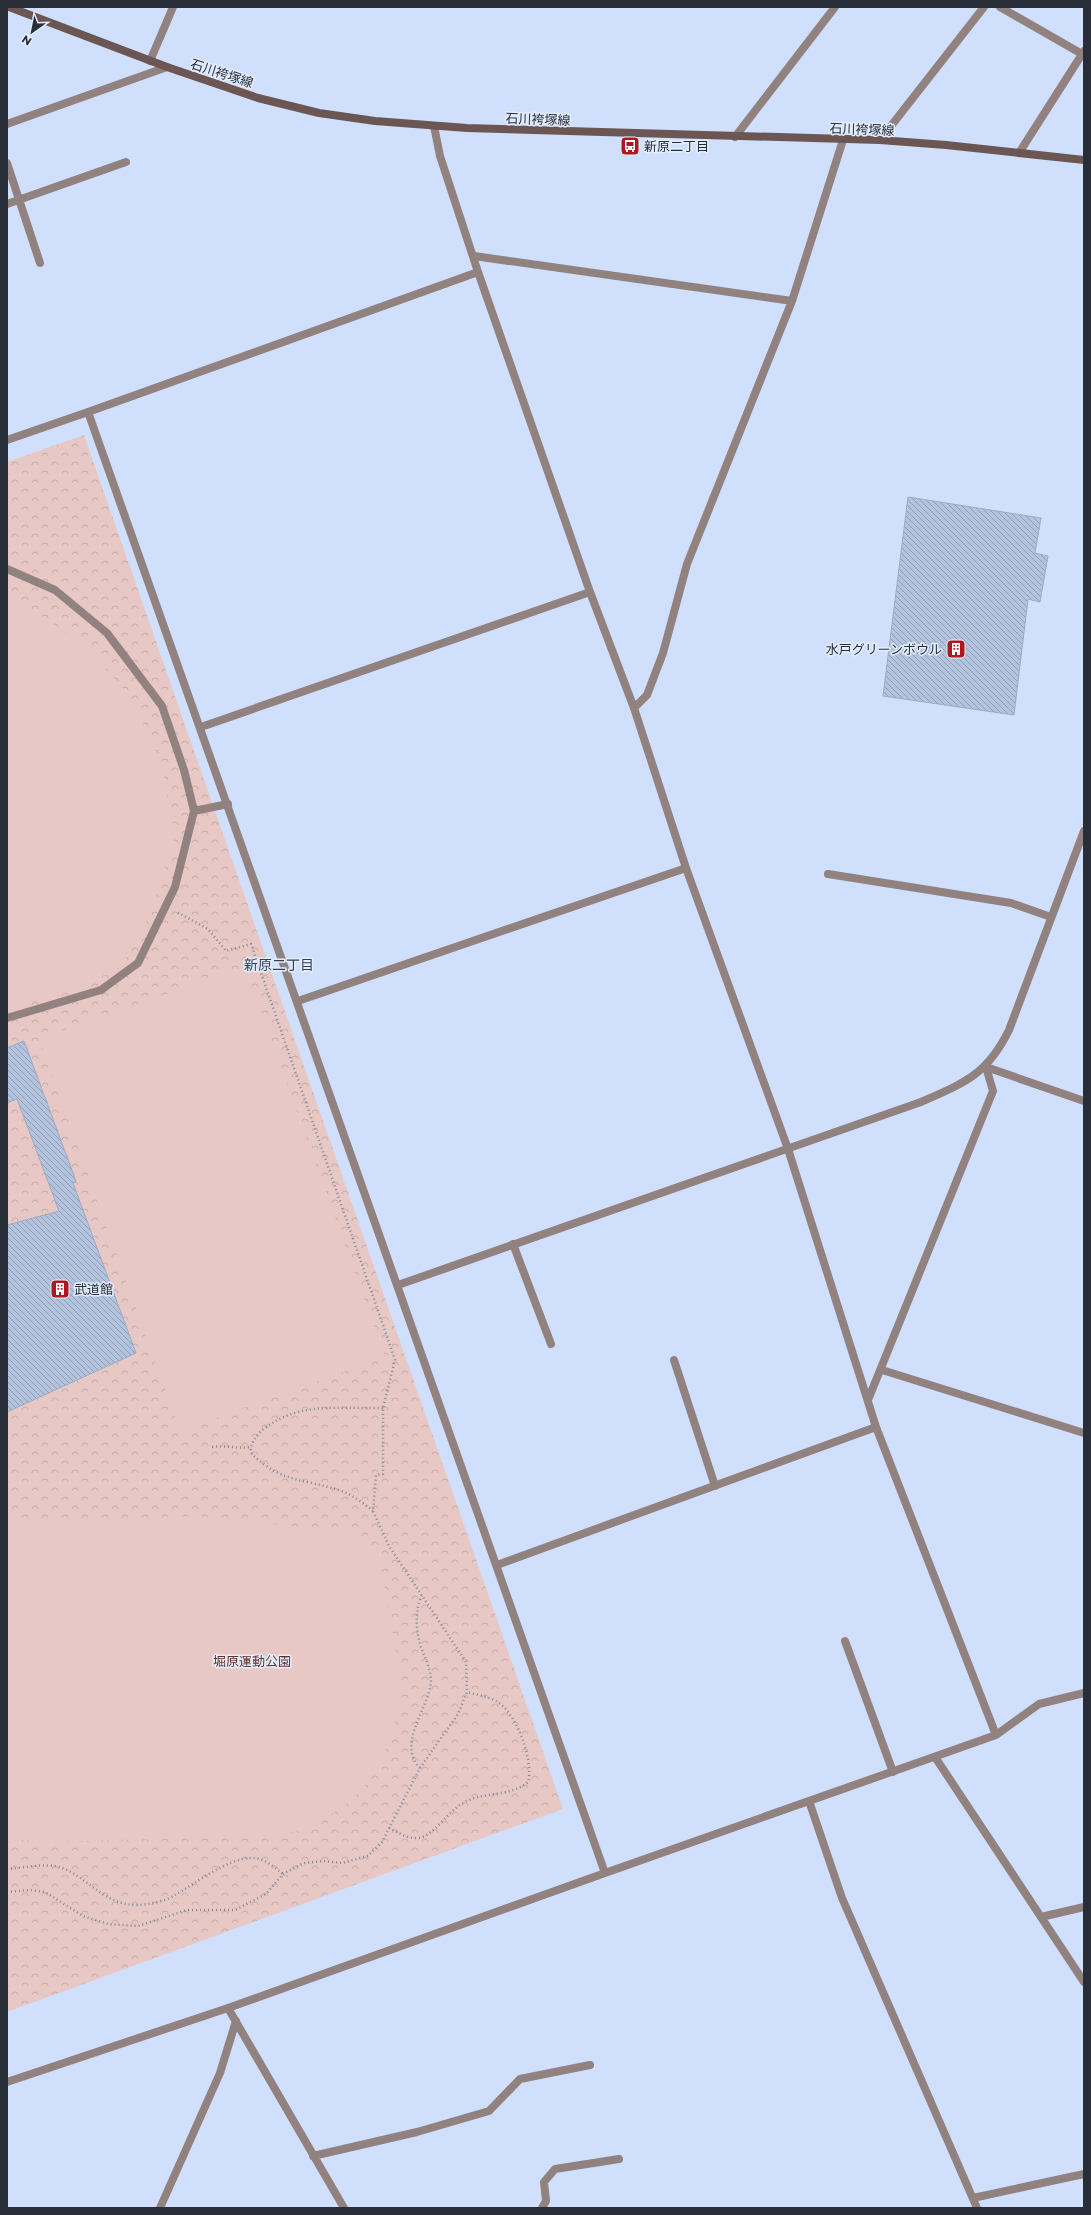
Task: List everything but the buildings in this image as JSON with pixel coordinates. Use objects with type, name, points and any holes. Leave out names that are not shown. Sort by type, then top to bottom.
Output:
[{"type":"main road","name":"石川袴塚線","points":[[9,7],[150,61],[258,98],[319,113],[375,121],[434,126],[734,137],[880,140],[1019,152],[1084,160]]},
{"type":"street","points":[[150,61],[173,7]]},
{"type":"street","points":[[734,137],[835,7]]},
{"type":"street","points":[[880,140],[984,7]]},
{"type":"street","points":[[1000,7],[1083,53],[1019,152]]},
{"type":"street","points":[[7,124],[167,67]]},
{"type":"street","points":[[434,126],[440,156],[478,272],[590,592],[634,708],[686,868],[788,1148],[876,1427],[996,1735]]},
{"type":"street","points":[[634,708],[648,695],[662,653],[687,564],[792,301],[843,140]]},
{"type":"street","points":[[7,204],[126,162]]},
{"type":"street","points":[[7,164],[40,263]]},
{"type":"street","points":[[474,256],[792,301]]},
{"type":"street","points":[[7,440],[478,272]]},
{"type":"street","points":[[88,412],[298,1001],[604,1873]]},
{"type":"street","points":[[7,569],[55,590],[107,633],[162,706],[184,770],[194,811],[175,887],[138,963],[101,990],[7,1018]]},
{"type":"street","points":[[201,727],[590,592]]},
{"type":"street","points":[[194,811],[228,804]]},
{"type":"street","points":[[398,1285],[921,1102],[953,1088],[986,1067],[995,1055],[1009,1030],[1084,831]]},
{"type":"street","points":[[298,1001],[686,868]]},
{"type":"street","points":[[828,874],[1011,903],[1051,917]]},
{"type":"street","points":[[986,1067],[1084,1102]]},
{"type":"street","points":[[868,1400],[882,1370],[993,1091],[986,1067]]},
{"type":"street","points":[[513,1244],[551,1344]]},
{"type":"street","points":[[674,1360],[715,1486]]},
{"type":"street","points":[[882,1370],[1084,1433]]},
{"type":"street","points":[[497,1565],[876,1427]]},
{"type":"street","points":[[845,1641],[893,1772]]},
{"type":"street","points":[[7,2082],[228,2008],[604,1873],[996,1735],[1039,1704],[1084,1693]]},
{"type":"street","points":[[935,1757],[1084,1982]]},
{"type":"street","points":[[810,1801],[842,1898],[977,2208]]},
{"type":"street","points":[[1041,1917],[1084,1907]]},
{"type":"street","points":[[228,2008],[344,2208]]},
{"type":"street","points":[[160,2208],[220,2073],[236,2021]]},
{"type":"street","points":[[313,2156],[417,2132],[488,2111],[520,2079],[590,2065]]},
{"type":"street","points":[[542,2208],[546,2201],[544,2182],[555,2169],[619,2160]]},
{"type":"street","points":[[973,2198],[1084,2174]]},
{"type":"path","points":[[7,1892],[30,1890],[45,1892],[83,1916],[108,1924],[138,1926],[187,1910],[234,1910],[266,1894],[283,1874],[304,1863],[324,1861],[342,1863],[368,1856],[382,1842],[420,1768],[458,1714],[467,1692],[466,1662],[389,1546],[373,1511],[376,1475],[383,1474],[383,1408],[396,1360],[251,944],[226,951],[208,929],[166,906]]},
{"type":"path","points":[[373,1511],[344,1492],[288,1479],[261,1463],[251,1453],[250,1447],[260,1432],[272,1423],[297,1411],[338,1406],[355,1409],[383,1408]]},
{"type":"path","points":[[212,1447],[227,1445],[240,1448],[250,1447]]},
{"type":"path","points":[[420,1768],[413,1761],[411,1749],[413,1736],[431,1683],[430,1670],[419,1641],[418,1603],[422,1596]]},
{"type":"path","points":[[389,1828],[403,1835],[418,1838],[432,1832],[454,1808],[464,1802],[478,1796],[515,1791],[528,1782],[531,1774],[526,1748],[509,1713],[499,1703],[467,1692]]},
{"type":"path","points":[[7,1869],[48,1865],[62,1868],[107,1897],[123,1903],[139,1905],[174,1896],[192,1883],[234,1862],[254,1858],[270,1864],[283,1874]]},
{"type":"green space","name":"堀原運動公園","points":[[84,435],[563,1809],[7,2012],[7,462]]},
{"type":"green space","points":[[7,595],[16,598],[86,647],[131,697],[161,763],[175,836],[150,915],[122,965],[78,990],[7,1007]]},
{"type":"green space","points":[[245,966],[385,1357],[180,1431],[39,1039]]},
{"type":"green space","points":[[194,1516],[358,1533],[372,1548],[377,1556],[381,1571],[393,1633],[399,1684],[399,1700],[395,1723],[382,1758],[361,1790],[348,1802],[317,1823],[279,1836],[41,1842],[7,1838],[7,1523]]},
{"type":"place","name":"新原二丁目","points":[[630,146]]},
{"type":"place","name":"水戸グリーンボウル","points":[[956,649]]},
{"type":"place","name":"武道館","points":[[60,1289]]},
{"type":"district","name":"新原二丁目","points":[[279,965]]}]
